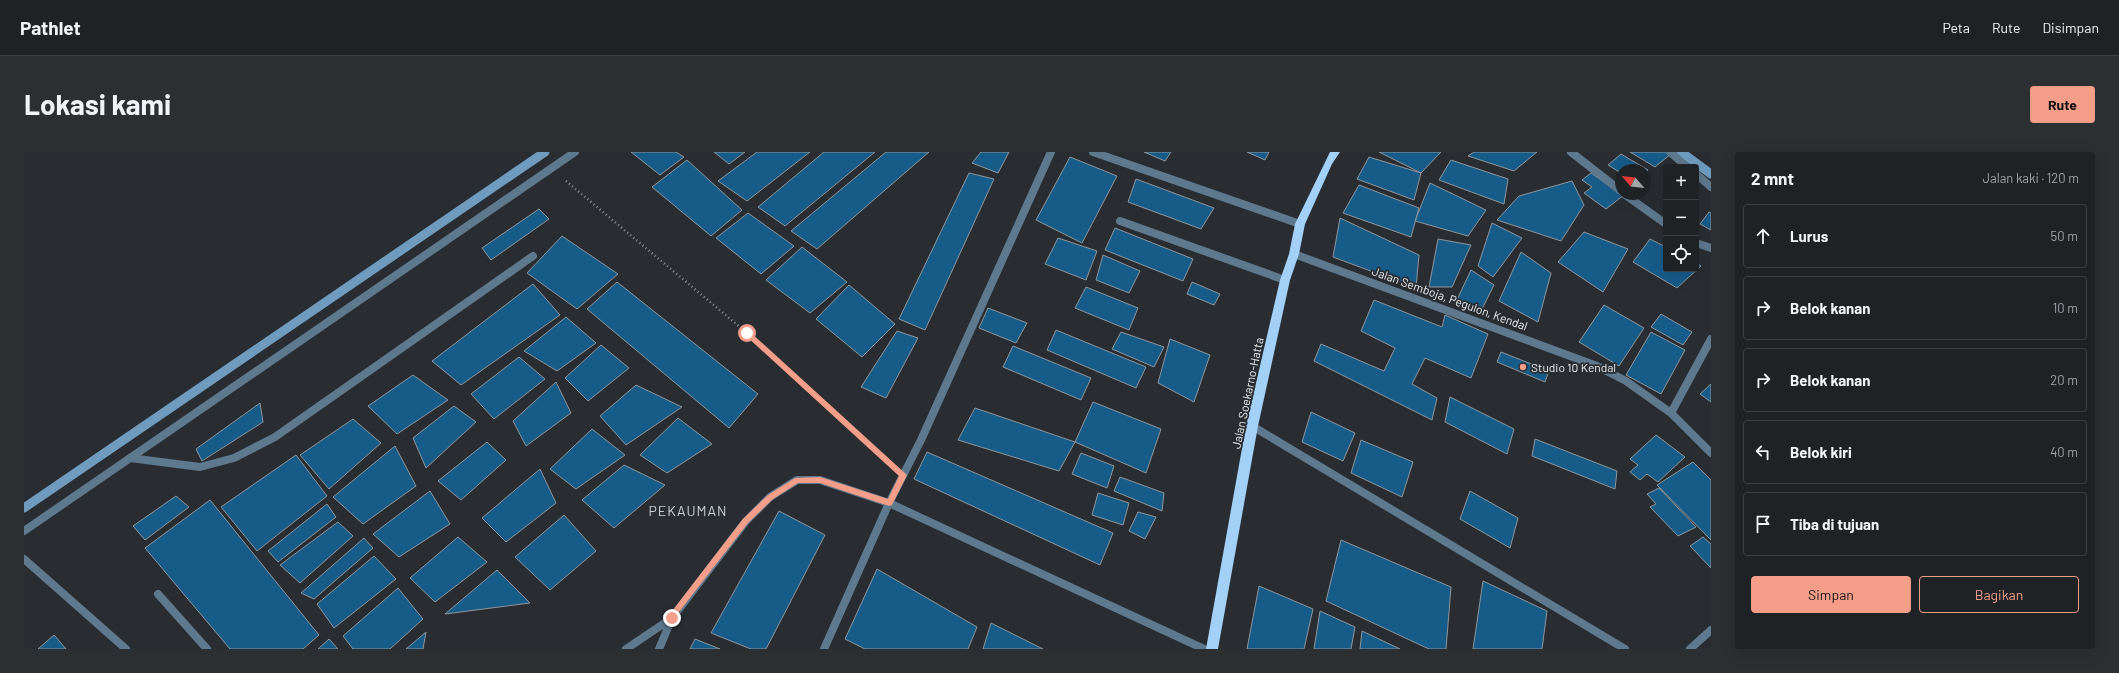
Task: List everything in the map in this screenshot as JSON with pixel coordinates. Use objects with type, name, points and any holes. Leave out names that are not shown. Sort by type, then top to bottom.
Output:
[{"type":"highway","name":"Jalan Soekarno-Hatta","points":[[1212,649],[1252,426],[1285,280],[1294,254],[1300,224],[1328,163],[1336,152]]},
{"type":"street","points":[[24,531],[575,152]]},
{"type":"street","points":[[824,649],[889,503],[921,440],[1050,152]]},
{"type":"street","points":[[1093,152],[1300,224]]},
{"type":"street","points":[[1571,152],[1615,186]]},
{"type":"street","points":[[1670,152],[1684,164]]},
{"type":"street","points":[[1699,177],[1711,187]]},
{"type":"street","points":[[1632,200],[1663,222]]},
{"type":"street","points":[[1120,221],[1285,280]]},
{"type":"street","points":[[1699,244],[1711,248]]},
{"type":"street","name":"Jalan Semboja, Pegulon, Kendal","points":[[1294,254],[1597,366],[1626,381],[1671,413],[1711,453]]},
{"type":"street","points":[[130,458],[200,467],[234,458],[276,437],[532,256]]},
{"type":"street","points":[[1671,413],[1711,339]]},
{"type":"street","points":[[1252,426],[1343,478],[1625,649]]},
{"type":"street","points":[[660,649],[672,618],[746,521],[770,497],[797,480],[820,480],[889,503],[1204,649]]},
{"type":"street","points":[[24,559],[126,649]]},
{"type":"street","points":[[158,594],[207,649]]},
{"type":"street","points":[[626,649],[672,618]]},
{"type":"street","points":[[1690,649],[1711,630]]},
{"type":"path","points":[[551,169],[747,333],[903,475]]},
{"type":"building","points":[[631,152],[676,152],[684,157],[660,175]]},
{"type":"building","points":[[714,152],[745,152],[729,164]]},
{"type":"building","points":[[757,152],[810,152],[747,201],[718,181]]},
{"type":"building","points":[[824,152],[875,152],[785,226],[758,207]]},
{"type":"building","points":[[886,152],[929,152],[817,249],[791,231]]},
{"type":"building","points":[[981,152],[1009,152],[998,173],[972,163]]},
{"type":"building","points":[[1144,152],[1171,152],[1165,161]]},
{"type":"building","points":[[1247,152],[1269,152],[1265,160]]},
{"type":"building","points":[[1379,152],[1441,152],[1421,173]]},
{"type":"building","points":[[1474,152],[1537,152],[1514,171],[1468,156]]},
{"type":"building","points":[[1630,152],[1668,152],[1671,154],[1655,167]]},
{"type":"building","points":[[1621,154],[1638,164],[1615,164],[1615,169],[1608,165]]},
{"type":"building","points":[[1070,157],[1117,176],[1082,243],[1036,220]]},
{"type":"building","points":[[1369,157],[1421,173],[1414,200],[1357,179]]},
{"type":"building","points":[[687,160],[742,210],[711,236],[652,187]]},
{"type":"building","points":[[1451,160],[1508,179],[1504,204],[1439,180]]},
{"type":"building","points":[[969,173],[994,179],[925,330],[899,319]]},
{"type":"building","points":[[1591,173],[1615,190],[1615,200],[1618,200],[1606,209],[1584,193],[1592,187],[1582,180]]},
{"type":"building","points":[[1136,179],[1214,208],[1201,229],[1128,202]]},
{"type":"building","points":[[1572,181],[1584,205],[1561,241],[1497,220],[1519,196]]},
{"type":"building","points":[[1430,183],[1486,210],[1468,236],[1415,221]]},
{"type":"building","points":[[1359,185],[1419,208],[1411,237],[1343,213]]},
{"type":"building","points":[[539,209],[549,219],[491,260],[482,248]]},
{"type":"building","points":[[1709,212],[1711,213],[1711,230],[1700,224]]},
{"type":"building","points":[[748,213],[794,246],[761,274],[716,238]]},
{"type":"building","points":[[1340,218],[1419,255],[1416,288],[1333,257]]},
{"type":"building","points":[[1492,223],[1522,238],[1493,277],[1478,266]]},
{"type":"building","points":[[1115,228],[1193,259],[1183,281],[1105,250]]},
{"type":"building","points":[[1584,232],[1628,249],[1603,292],[1558,262]]},
{"type":"building","points":[[562,236],[618,274],[577,309],[527,273]]},
{"type":"building","points":[[1058,238],[1097,251],[1086,280],[1045,264]]},
{"type":"building","points":[[1438,239],[1471,245],[1452,287],[1429,287]]},
{"type":"building","points":[[1650,239],[1663,246],[1663,272],[1694,272],[1677,288],[1633,262]]},
{"type":"building","points":[[802,247],[847,282],[810,313],[766,280]]},
{"type":"building","points":[[1521,252],[1551,273],[1538,322],[1499,301]]},
{"type":"building","points":[[1103,255],[1140,271],[1129,293],[1096,280]]},
{"type":"building","points":[[1471,270],[1494,285],[1482,309],[1455,304]]},
{"type":"building","points":[[617,282],[758,394],[729,428],[587,309]]},
{"type":"building","points":[[1192,282],[1220,294],[1214,305],[1187,294]]},
{"type":"building","points":[[533,284],[560,315],[461,385],[432,361]]},
{"type":"building","points":[[849,285],[895,324],[862,357],[816,319]]},
{"type":"building","points":[[1086,287],[1138,308],[1129,330],[1075,308]]},
{"type":"building","points":[[1374,300],[1442,327],[1445,315],[1488,334],[1471,378],[1425,358],[1412,384],[1437,398],[1432,420],[1314,361],[1321,344],[1384,371],[1395,348],[1361,331]]},
{"type":"building","points":[[1604,305],[1644,328],[1619,366],[1579,342]]},
{"type":"building","points":[[988,308],[1027,323],[1016,343],[979,328]]},
{"type":"building","points":[[1661,314],[1692,332],[1683,345],[1651,327]]},
{"type":"building","points":[[566,317],[596,343],[557,371],[524,351]]},
{"type":"building","points":[[1056,330],[1146,367],[1136,388],[1047,350]]},
{"type":"building","points":[[897,331],[918,338],[886,398],[861,387]]},
{"type":"building","points":[[1121,332],[1164,347],[1154,367],[1112,349]]},
{"type":"building","points":[[1651,332],[1685,350],[1661,394],[1626,375]]},
{"type":"building","points":[[1170,339],[1210,355],[1194,402],[1158,383]]},
{"type":"building","points":[[601,345],[629,368],[588,401],[565,378]]},
{"type":"building","points":[[1013,346],[1091,378],[1081,400],[1003,367]]},
{"type":"building","name":"Studio 10 Kendal","points":[[1501,352],[1549,371],[1545,382],[1497,362]]},
{"type":"building","points":[[519,357],[545,379],[494,419],[471,394]]},
{"type":"building","points":[[413,375],[448,400],[397,434],[368,406]]},
{"type":"building","points":[[556,382],[571,413],[526,446],[513,421]]},
{"type":"building","points":[[1711,384],[1711,402],[1700,394]]},
{"type":"building","points":[[636,385],[682,407],[626,445],[600,416]]},
{"type":"building","points":[[1450,397],[1514,429],[1507,454],[1445,422]]},
{"type":"building","points":[[1093,402],[1161,429],[1146,473],[1075,442]]},
{"type":"building","points":[[260,403],[263,422],[202,461],[196,449]]},
{"type":"building","points":[[454,406],[476,422],[426,468],[413,438]]},
{"type":"building","points":[[975,408],[1075,442],[1059,471],[958,440]]},
{"type":"building","points":[[1311,412],[1355,433],[1343,461],[1302,442]]},
{"type":"building","points":[[678,418],[712,444],[667,473],[640,455]]},
{"type":"building","points":[[353,419],[381,443],[329,489],[300,455]]},
{"type":"building","points":[[592,429],[625,455],[576,489],[550,469]]},
{"type":"building","points":[[1656,435],[1685,457],[1658,482],[1647,474],[1640,480],[1630,472],[1638,465],[1630,459]]},
{"type":"building","points":[[1535,439],[1617,471],[1615,489],[1532,456]]},
{"type":"building","points":[[1361,440],[1413,462],[1402,497],[1351,473]]},
{"type":"building","points":[[487,442],[506,460],[461,500],[438,481]]},
{"type":"building","points":[[395,446],[416,486],[363,524],[333,497]]},
{"type":"building","points":[[927,452],[1113,533],[1100,565],[914,479]]},
{"type":"building","points":[[1081,453],[1114,466],[1107,488],[1072,474]]},
{"type":"building","points":[[296,455],[327,496],[257,551],[221,507]]},
{"type":"building","points":[[1693,462],[1711,480],[1711,540],[1657,485]]},
{"type":"building","points":[[624,465],[665,485],[614,528],[582,500]]},
{"type":"building","points":[[540,469],[556,503],[506,542],[482,518]]},
{"type":"building","points":[[1120,477],[1164,493],[1162,511],[1114,491]]},
{"type":"building","points":[[1659,488],[1696,527],[1678,536],[1650,507],[1656,504],[1647,494]]},
{"type":"building","points":[[430,491],[450,524],[399,557],[373,534]]},
{"type":"building","points":[[1470,491],[1518,518],[1510,548],[1460,519]]},
{"type":"building","points":[[1098,493],[1129,503],[1123,525],[1092,515]]},
{"type":"building","points":[[176,496],[189,507],[145,540],[133,526]]},
{"type":"building","points":[[210,500],[319,635],[303,649],[230,649],[145,548]]},
{"type":"building","points":[[327,504],[336,517],[278,562],[268,551]]},
{"type":"building","points":[[779,511],[825,535],[766,649],[751,649],[711,633]]},
{"type":"building","points":[[1138,512],[1156,517],[1145,539],[1129,531]]},
{"type":"building","points":[[564,515],[596,551],[550,590],[515,557]]},
{"type":"building","points":[[338,522],[353,536],[300,583],[280,565]]},
{"type":"building","points":[[458,537],[487,562],[435,602],[410,578]]},
{"type":"building","points":[[1703,537],[1711,544],[1711,568],[1690,546]]},
{"type":"building","points":[[364,538],[373,548],[314,599],[301,593]]},
{"type":"building","points":[[1341,540],[1451,587],[1446,649],[1429,649],[1326,601]]},
{"type":"building","points":[[374,556],[396,579],[334,628],[317,604]]},
{"type":"building","points":[[877,569],[977,627],[968,649],[865,649],[845,639]]},
{"type":"building","points":[[497,570],[530,603],[445,614]]},
{"type":"building","points":[[1483,581],[1547,611],[1542,649],[1473,649]]},
{"type":"building","points":[[1259,586],[1313,609],[1304,649],[1247,649]]},
{"type":"building","points":[[398,588],[423,619],[390,649],[353,649],[343,636]]},
{"type":"building","points":[[1320,611],[1355,627],[1351,649],[1314,649]]},
{"type":"building","points":[[991,623],[1043,649],[983,649]]},
{"type":"building","points":[[1362,631],[1400,649],[1360,649]]},
{"type":"building","points":[[426,632],[423,649],[406,649]]},
{"type":"building","points":[[54,635],[66,649],[38,649]]},
{"type":"building","points":[[329,639],[338,649],[318,649]]},
{"type":"building","points":[[695,639],[720,649],[690,649]]},
{"type":"waterway","points":[[24,508],[545,152]]},
{"type":"waterway","points":[[1681,152],[1711,174]]},
{"type":"place","name":"Studio 10 Kendal","points":[[1523,367]]},
{"type":"district","name":"PEKAUMAN","points":[[688,510]]},
{"type":"route","points":[[672,618],[746,521],[770,497],[797,480],[820,480],[889,503],[903,475],[747,333]]}]
